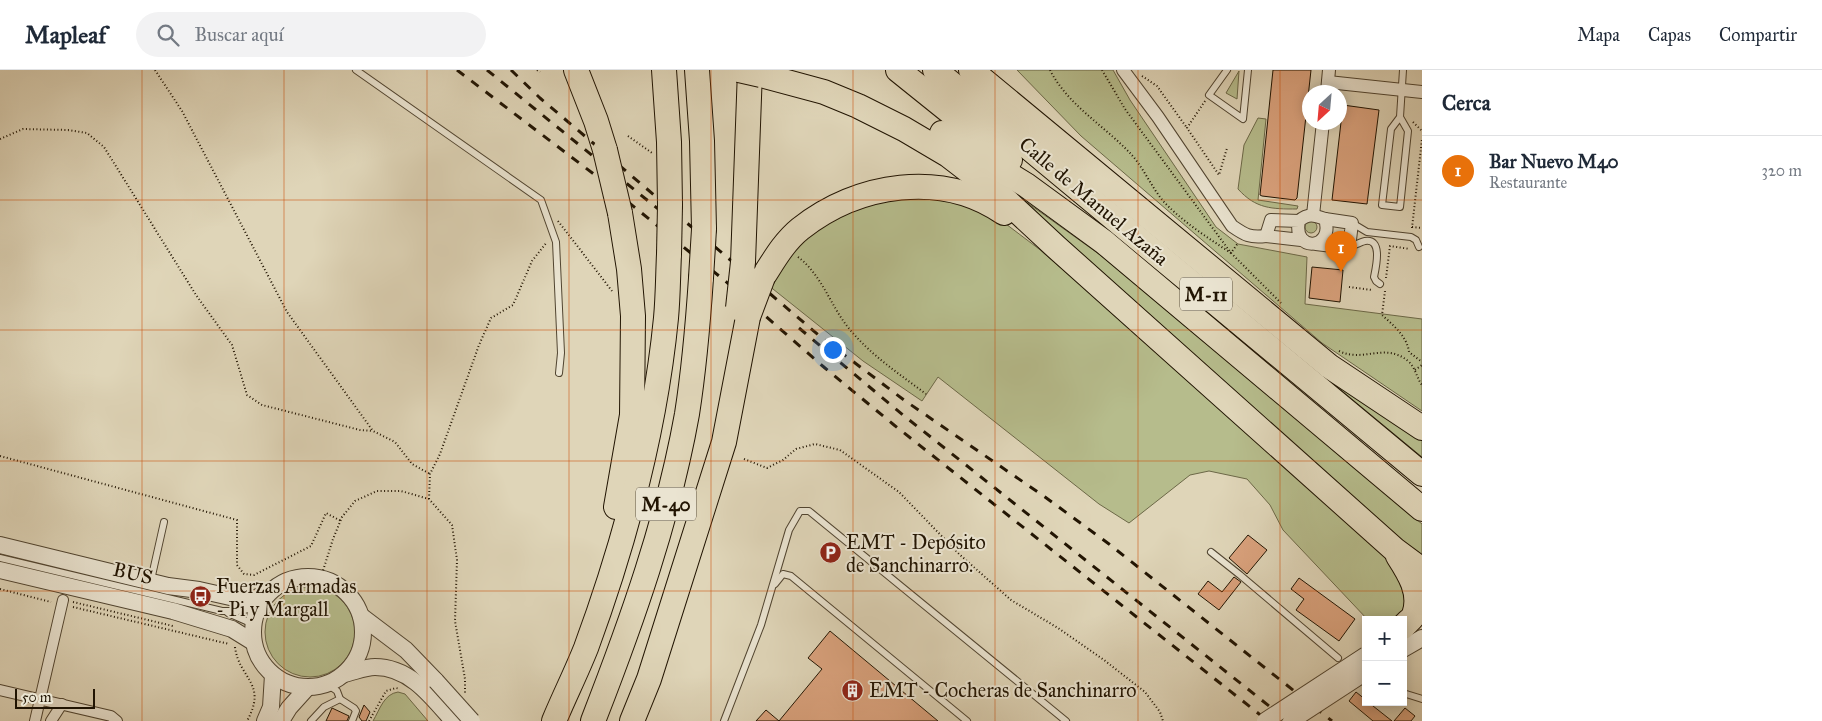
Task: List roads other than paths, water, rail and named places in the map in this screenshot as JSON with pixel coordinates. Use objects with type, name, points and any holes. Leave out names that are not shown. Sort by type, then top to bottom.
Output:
[{"type":"highway","points":[[576,70],[605,150],[620,213],[633,316],[632,415],[600,604]]},
{"type":"highway","name":"M-40","points":[[554,721],[585,649],[622,538],[638,478],[652,408],[666,318],[670,254],[669,142],[664,70]]},
{"type":"highway","name":"M-40","points":[[593,721],[642,589],[665,513],[687,414],[698,326],[704,229],[702,141],[697,70]]},
{"type":"highway","points":[[802,70],[828,78],[885,102],[923,122],[1026,185],[1104,242]]},
{"type":"highway","name":"M-11","points":[[898,70],[1082,218],[1104,242]]},
{"type":"highway","name":"M-11","points":[[935,70],[974,101]]},
{"type":"highway","points":[[948,70],[974,101]]},
{"type":"highway","points":[[971,70],[1328,366],[1422,428]]},
{"type":"highway","points":[[632,721],[649,679],[698,522],[743,313],[750,72],[824,92],[904,129],[948,155],[1000,195],[1395,550],[1422,570]]},
{"type":"highway","name":"Calle de Manuel Azaña","points":[[974,101],[1422,474]]},
{"type":"highway","points":[[743,313],[762,277],[783,246],[799,230],[820,215],[841,204],[865,194],[890,188],[916,186],[943,188],[966,193],[991,204],[1056,247]]},
{"type":"highway","name":"Calle de Manuel Azaña","points":[[1104,242],[1422,509]]},
{"type":"highway","points":[[603,721],[632,648],[653,580],[665,513]]},
{"type":"highway","points":[[1395,550],[1413,581],[1416,595],[1411,640]]},
{"type":"street","points":[[1123,70],[1158,117],[1232,226],[1242,233],[1253,237],[1266,236],[1301,240],[1309,244],[1348,248],[1352,223],[1305,216],[1299,221],[1297,231],[1301,240]]},
{"type":"street","points":[[1328,81],[1422,92]]},
{"type":"street","points":[[1316,244],[1323,240],[1327,227],[1319,217],[1323,130]]},
{"type":"street","points":[[1266,236],[1271,220],[1299,221]]},
{"type":"street","points":[[0,545],[150,581],[239,599],[253,599],[268,593],[280,584],[293,578],[321,577],[334,582],[346,591],[355,600],[361,616],[364,632],[361,648],[355,662],[344,674]]},
{"type":"street","points":[[0,571],[173,611],[232,629],[253,642]]},
{"type":"street","points":[[268,593],[259,607],[253,624],[253,642],[257,655],[273,675],[289,684],[307,688],[327,684],[344,674],[373,667],[395,669],[415,681],[432,687],[472,721]]},
{"type":"street","points":[[35,721],[63,602]]},
{"type":"street","points":[[361,616],[406,650],[453,721]]},
{"type":"street","points":[[1411,640],[1412,628],[1422,618]]},
{"type":"street","points":[[1265,721],[1362,658]]},
{"type":"street","points":[[265,721],[271,708],[273,675]]},
{"type":"street","points":[[1291,721],[1362,675]]},
{"type":"street","points":[[281,721],[289,708],[307,688]]},
{"type":"street","points":[[0,690],[111,716],[118,721]]},
{"type":"street","points":[[51,721],[62,704]]},
{"type":"lane","points":[[356,70],[541,200],[556,242],[561,353],[559,373]]},
{"type":"lane","points":[[1227,70],[1210,95],[1243,119],[1248,70]]},
{"type":"lane","points":[[1400,117],[1391,130],[1382,205],[1400,208],[1408,131],[1400,117],[1403,70]]},
{"type":"lane","points":[[1352,223],[1367,232],[1411,237],[1416,240],[1417,248]]},
{"type":"lane","points":[[1348,248],[1365,241],[1371,242],[1376,246],[1374,277],[1376,281],[1383,283]]},
{"type":"lane","points":[[724,721],[761,625],[789,530],[800,511],[809,511],[1066,721]]},
{"type":"lane","points":[[150,581],[164,522]]},
{"type":"lane","points":[[1211,552],[1338,658]]},
{"type":"lane","name":"BUS","points":[[0,558],[222,610],[238,611],[259,607]]},
{"type":"lane","points":[[772,587],[783,574],[791,576],[967,721]]},
{"type":"lane","points":[[222,610],[253,624]]},
{"type":"lane","points":[[327,684],[337,691],[340,699],[354,708],[356,711],[352,721]]},
{"type":"lane","points":[[1407,694],[1422,699]]},
{"type":"lane","points":[[311,721],[324,707],[340,699]]},
{"type":"railway","points":[[457,70],[595,175],[724,280],[894,425],[1268,721]]},
{"type":"railway","points":[[487,70],[679,226]]},
{"type":"railway","points":[[511,70],[540,98],[822,338],[904,400],[1045,497],[1109,544],[1332,721]]},
{"type":"railway","points":[[799,328],[903,415],[1288,721]]},
{"type":"place","name":"Bar Nuevo M40","points":[[1341,272]]},
{"type":"place","name":"EMT - Depósito de Sanchinarro.","points":[[830,553]]},
{"type":"place","name":"Fuerzas Armadas - Pi y Margall","points":[[200,597]]},
{"type":"place","name":"EMT - Cocheras de Sanchinarro","points":[[853,690]]}]
